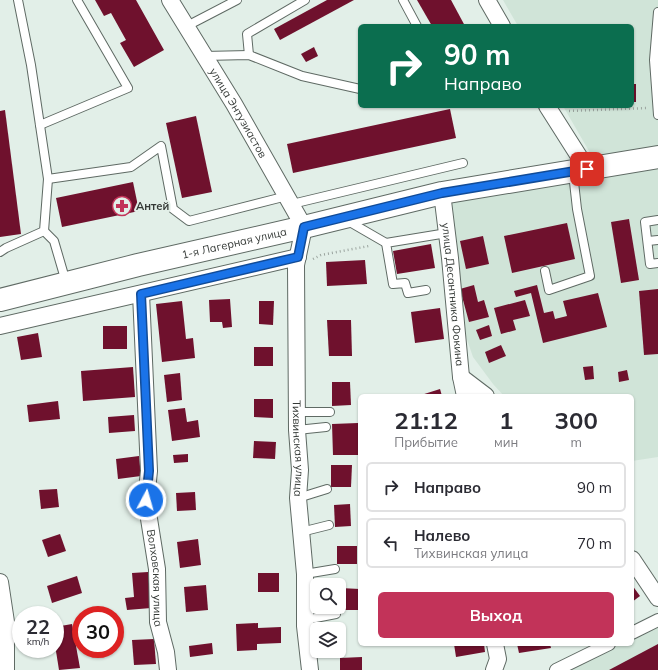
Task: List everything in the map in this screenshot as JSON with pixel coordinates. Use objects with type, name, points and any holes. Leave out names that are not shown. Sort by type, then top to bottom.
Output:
[{"type":"main road","name":"1-я Лагерная улица","points":[[0,300],[138,265],[342,218],[442,193],[658,157]]},
{"type":"street","name":"улица Энтузиастов","points":[[170,0],[187,26],[290,200],[304,227]]},
{"type":"street","points":[[487,0],[501,24]]},
{"type":"street","points":[[549,109],[580,170]]},
{"type":"street","name":"улица Десантника Фокина","points":[[442,193],[461,377],[465,394]]},
{"type":"street","name":"Тихвинская улица","points":[[304,227],[296,265],[297,430],[300,470],[298,498],[305,574],[305,620],[310,670]]},
{"type":"street","points":[[0,326],[298,257]]},
{"type":"street","name":"Волховская улица","points":[[141,294],[149,471],[146,500],[157,569],[158,622],[166,652],[168,670]]},
{"type":"street","points":[[461,377],[483,394]]},
{"type":"street","points":[[634,562],[658,598]]},
{"type":"street","points":[[0,582],[6,622],[6,670]]},
{"type":"street","points":[[634,632],[658,620]]},
{"type":"street","points":[[494,670],[498,659],[495,646]]},
{"type":"street","points":[[556,670],[605,646]]},
{"type":"lane","points":[[18,0],[31,65],[48,179],[44,231],[54,241],[67,283]]},
{"type":"lane","points":[[40,125],[128,88],[77,0]]},
{"type":"lane","points":[[187,26],[238,0]]},
{"type":"lane","points":[[249,55],[247,34],[305,0]]},
{"type":"lane","points":[[403,0],[416,24]]},
{"type":"lane","points":[[658,12],[654,60],[658,111]]},
{"type":"lane","points":[[204,56],[249,55],[302,76],[358,89]]},
{"type":"lane","points":[[48,179],[130,167],[161,146],[173,208],[189,221],[463,163]]},
{"type":"lane","points":[[545,271],[549,290],[590,276],[578,209],[580,170]]},
{"type":"lane","points":[[342,218],[386,243],[447,234]]},
{"type":"lane","points":[[658,220],[645,222],[650,264],[658,263]]},
{"type":"lane","points":[[0,252],[44,231]]},
{"type":"lane","points":[[648,241],[658,240]]},
{"type":"lane","points":[[386,243],[393,284],[404,283],[408,293],[426,290]]},
{"type":"lane","points":[[297,412],[330,412]]},
{"type":"lane","points":[[297,430],[326,427]]},
{"type":"lane","points":[[298,498],[327,489]]},
{"type":"lane","points":[[301,532],[329,525]]},
{"type":"lane","points":[[305,574],[335,569]]},
{"type":"lane","points":[[305,620],[336,614]]},
{"type":"path","points":[[549,109],[658,111]]},
{"type":"shaded area","points":[[503,0],[658,0],[658,151],[593,158],[564,108],[634,108],[634,24],[517,24]]},
{"type":"shaded area","points":[[658,166],[658,457],[634,461],[634,394],[502,394],[493,384],[473,357],[462,325],[446,203]]},
{"type":"shaded area","points":[[658,625],[658,670],[561,670],[613,646],[634,646],[634,636]]},
{"type":"building","points":[[95,0],[136,0],[164,50],[134,67],[120,43],[126,40],[111,13],[104,16]]},
{"type":"building","points":[[327,0],[354,0],[280,40],[274,29]]},
{"type":"building","points":[[417,0],[451,0],[464,24],[431,24]]},
{"type":"building","points":[[314,47],[318,56],[306,62],[301,54]]},
{"type":"building","points":[[634,84],[636,84],[636,102],[634,102]]},
{"type":"building","points":[[450,109],[456,138],[293,173],[287,144]]},
{"type":"building","points":[[5,110],[21,234],[0,237],[0,111]]},
{"type":"building","points":[[196,116],[212,192],[182,198],[166,123]]},
{"type":"building","points":[[133,182],[139,211],[62,227],[56,198]]},
{"type":"building","points":[[629,219],[639,280],[621,283],[611,222]]},
{"type":"building","points":[[567,223],[575,259],[512,273],[504,236]]},
{"type":"building","points":[[483,236],[489,264],[466,269],[460,241]]},
{"type":"building","points":[[431,244],[435,268],[397,274],[393,251]]},
{"type":"building","points":[[365,260],[367,284],[327,286],[326,262]]},
{"type":"building","points":[[474,285],[478,302],[484,300],[489,317],[469,322],[460,289]]},
{"type":"building","points":[[537,285],[544,313],[553,311],[555,319],[567,316],[563,301],[598,293],[607,327],[543,343],[531,293],[516,297],[514,291]]},
{"type":"building","points":[[658,289],[658,354],[644,355],[639,291]]},
{"type":"building","points":[[230,299],[232,327],[223,328],[222,322],[210,322],[209,300]]},
{"type":"building","points":[[525,300],[530,316],[513,320],[516,330],[501,334],[494,308]]},
{"type":"building","points":[[182,301],[186,339],[193,338],[195,358],[162,362],[156,304]]},
{"type":"building","points":[[259,301],[274,301],[273,325],[259,324]]},
{"type":"building","points":[[440,308],[444,339],[415,343],[411,312]]},
{"type":"building","points":[[327,320],[351,320],[352,356],[329,356]]},
{"type":"building","points":[[489,325],[492,336],[480,340],[476,330]]},
{"type":"building","points":[[103,326],[127,326],[127,349],[103,349]]},
{"type":"building","points":[[38,333],[42,357],[21,360],[17,337]]},
{"type":"building","points":[[501,345],[506,356],[489,363],[485,352]]},
{"type":"building","points":[[254,347],[273,347],[273,366],[254,366]]},
{"type":"building","points":[[593,366],[594,379],[585,380],[583,367]]},
{"type":"building","points":[[133,367],[135,397],[83,401],[81,371]]},
{"type":"building","points":[[627,370],[629,380],[619,382],[618,372]]},
{"type":"building","points":[[180,373],[182,400],[167,402],[164,375]]},
{"type":"building","points":[[332,382],[350,382],[351,405],[332,406]]},
{"type":"building","points":[[440,389],[441,394],[424,394]]},
{"type":"building","points":[[254,399],[273,399],[273,418],[254,417]]},
{"type":"building","points":[[58,401],[60,419],[29,422],[27,405]]},
{"type":"building","points":[[185,408],[187,422],[198,420],[200,437],[172,441],[168,410]]},
{"type":"building","points":[[134,415],[135,431],[109,433],[108,417]]},
{"type":"building","points":[[358,423],[358,455],[333,455],[332,424]]},
{"type":"building","points":[[254,441],[276,442],[275,459],[253,458]]},
{"type":"building","points":[[188,454],[188,462],[174,463],[173,455]]},
{"type":"building","points":[[139,456],[141,476],[118,479],[116,459]]},
{"type":"building","points":[[331,465],[352,465],[351,487],[331,487]]},
{"type":"building","points":[[57,489],[59,507],[41,509],[39,490]]},
{"type":"building","points":[[195,492],[196,510],[177,511],[176,493]]},
{"type":"building","points":[[350,504],[351,526],[335,527],[334,505]]},
{"type":"building","points":[[60,534],[66,551],[48,557],[42,540]]},
{"type":"building","points":[[198,539],[201,565],[180,568],[177,542]]},
{"type":"building","points":[[337,546],[357,546],[357,564],[337,564]]},
{"type":"building","points":[[148,572],[151,608],[127,610],[125,598],[134,597],[132,573]]},
{"type":"building","points":[[258,573],[279,573],[279,592],[258,592]]},
{"type":"building","points":[[77,576],[82,593],[52,603],[47,586]]},
{"type":"building","points":[[206,585],[208,610],[186,612],[184,587]]},
{"type":"building","points":[[346,588],[358,589],[358,610],[346,610]]},
{"type":"building","points":[[634,588],[640,596],[634,600]]},
{"type":"building","points":[[258,623],[258,628],[281,627],[281,643],[257,644],[257,650],[237,651],[236,624]]},
{"type":"building","points":[[72,624],[72,658],[78,658],[80,668],[59,670],[57,658],[64,658],[64,625]]},
{"type":"building","points":[[154,639],[156,664],[134,665],[132,640]]},
{"type":"building","points":[[212,643],[213,654],[190,657],[189,646]]},
{"type":"building","points":[[658,644],[658,670],[609,670]]},
{"type":"building","points":[[454,646],[484,646],[485,652],[456,657]]},
{"type":"building","points":[[517,646],[550,646],[551,648],[519,653]]},
{"type":"building","points":[[362,657],[362,670],[340,670],[340,658]]},
{"type":"place","name":"Антей","points":[[122,206]]},
{"type":"route","points":[[146,500],[149,471],[141,294],[298,257],[304,227],[442,193],[587,169]]}]
